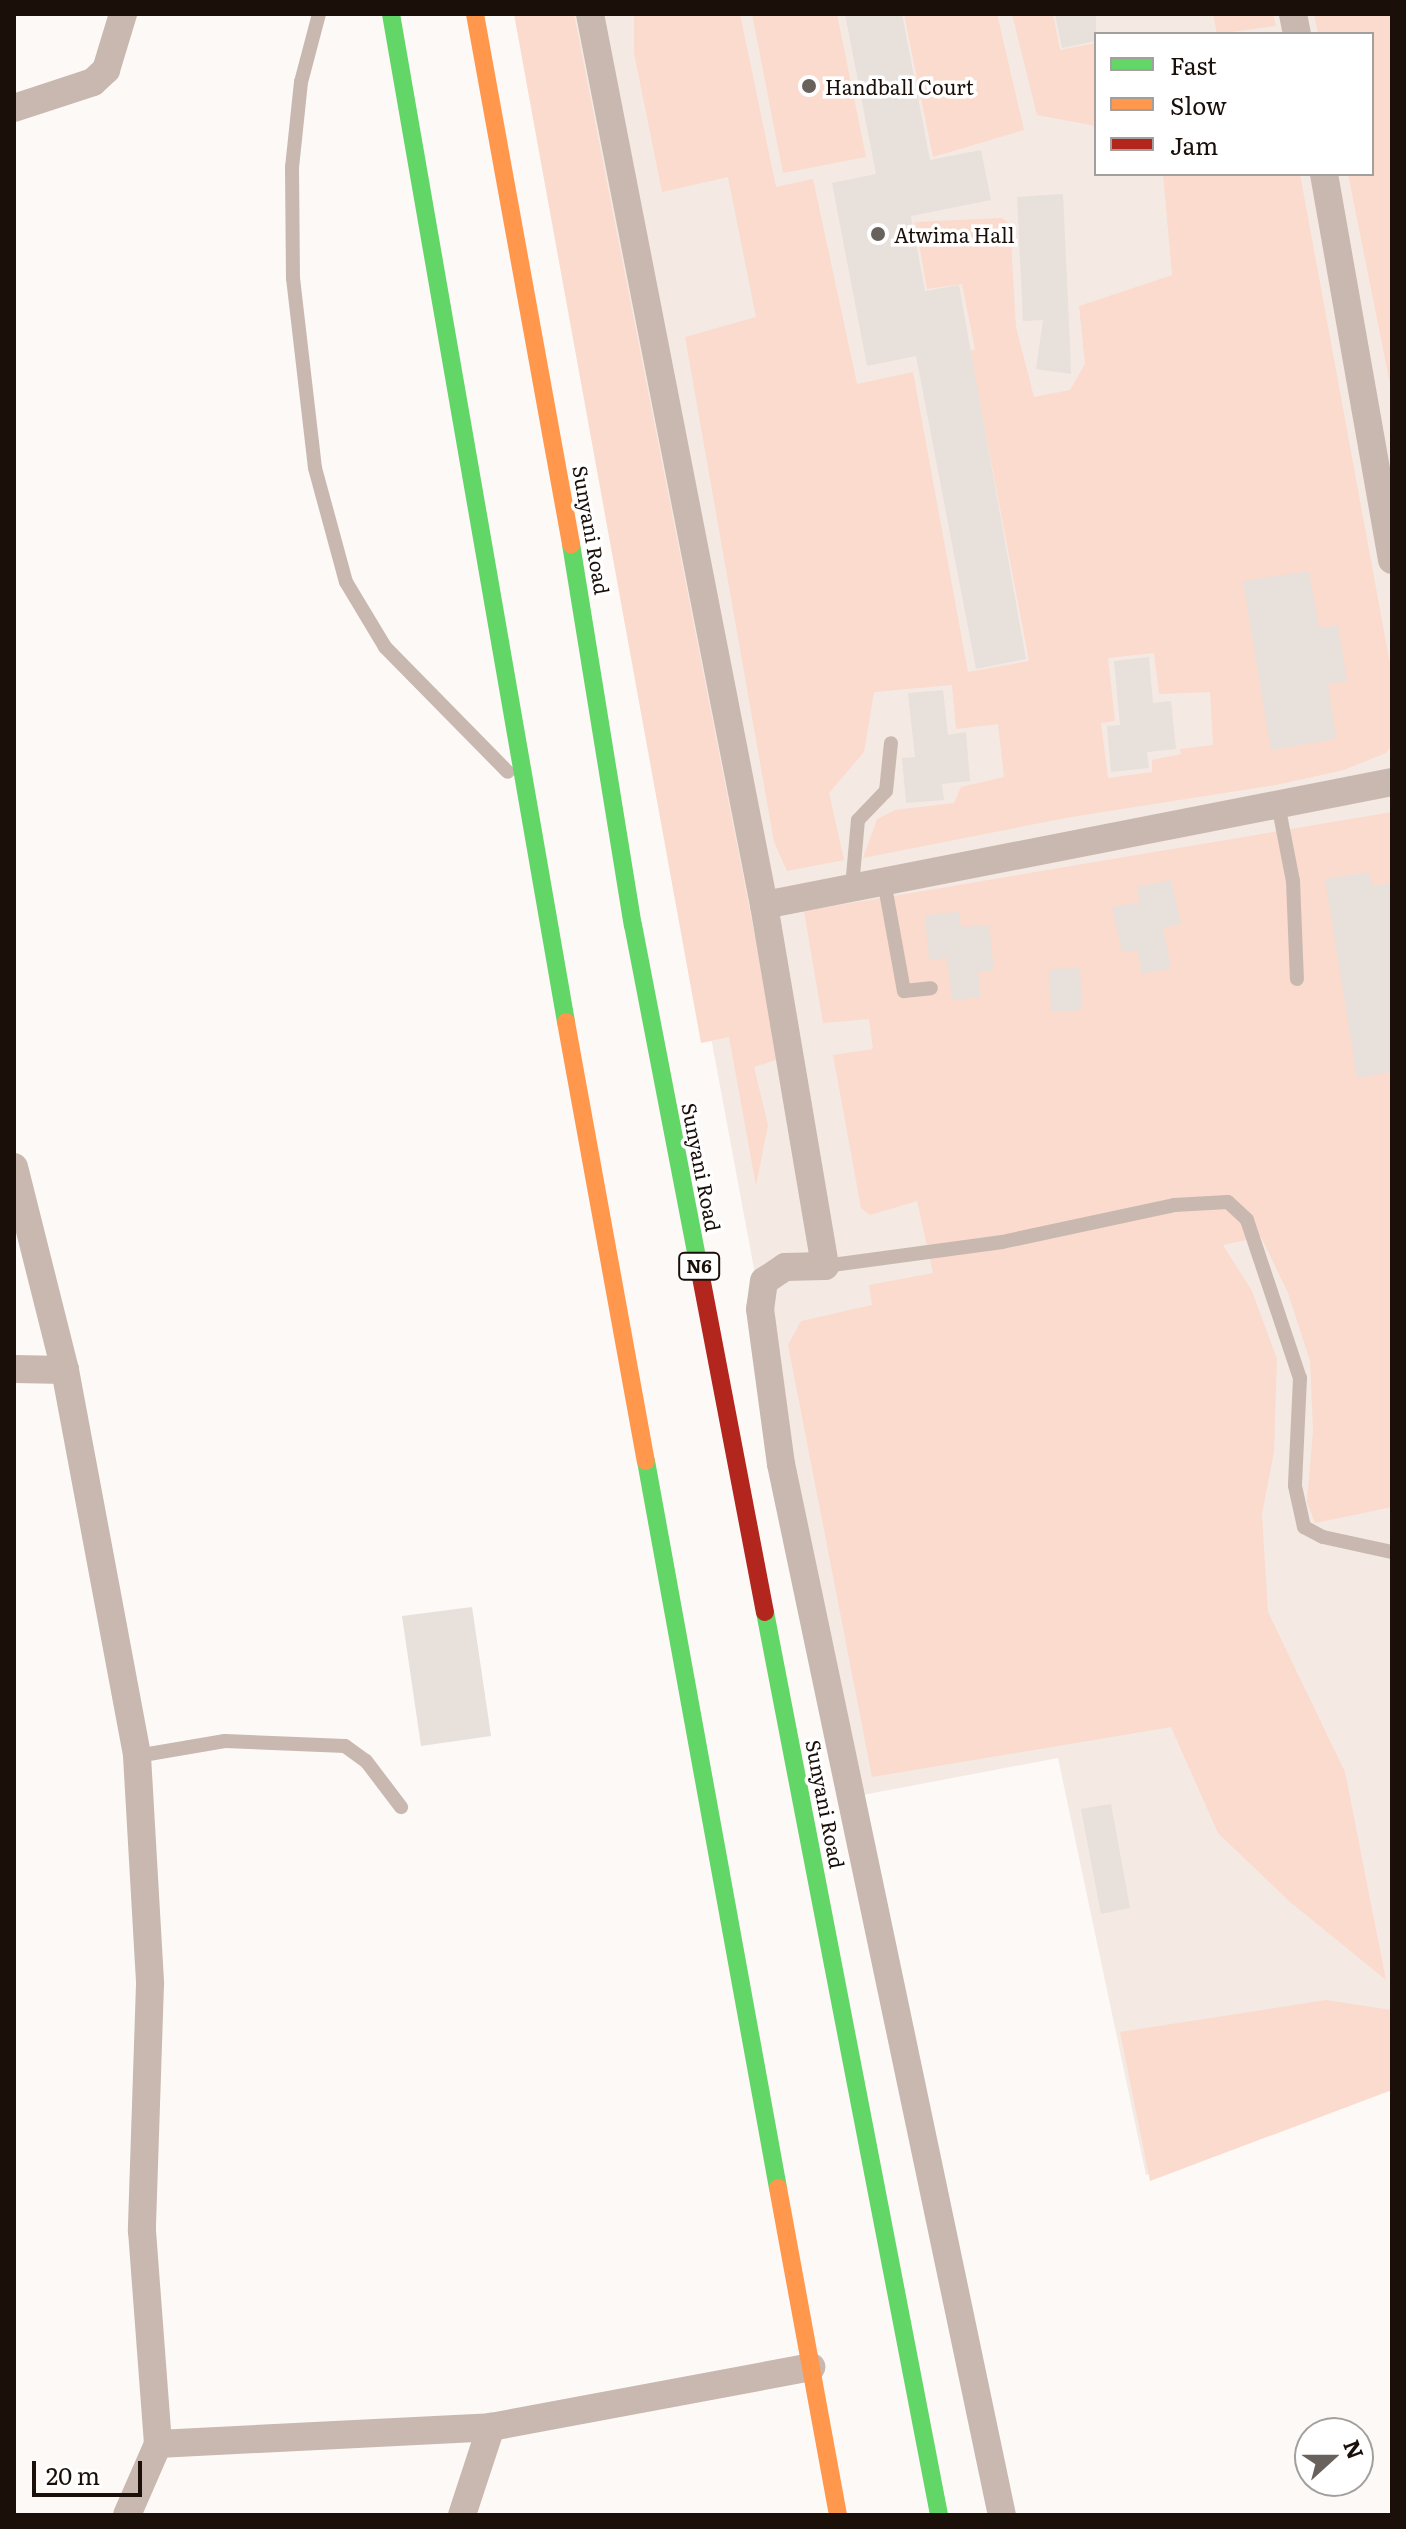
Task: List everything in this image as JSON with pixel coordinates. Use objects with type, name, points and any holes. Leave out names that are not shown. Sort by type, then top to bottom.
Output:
[{"type":"main road","points":[[391,14],[523,787],[838,2515]]},
{"type":"main road","name":"Sunyani Road","points":[[475,14],[536,331],[633,925],[939,2515]]},
{"type":"street","points":[[14,108],[93,82],[106,70],[123,14]]},
{"type":"street","points":[[590,14],[764,905],[825,1266],[785,1267],[764,1281],[760,1309],[779,1449],[886,1981],[1002,2515]]},
{"type":"street","points":[[1324,176],[1392,560]]},
{"type":"street","points":[[764,905],[1392,782]]},
{"type":"street","points":[[14,1167],[65,1370],[137,1756],[150,1984],[142,2231],[158,2444],[127,2515]]},
{"type":"street","points":[[14,1369],[65,1370]]},
{"type":"street","points":[[158,2444],[491,2427],[811,2367]]},
{"type":"street","points":[[462,2515],[491,2427]]},
{"type":"lane","points":[[319,14],[301,82],[292,167],[293,278],[315,468],[346,582],[385,647],[523,787]]},
{"type":"lane","points":[[852,887],[858,820],[886,791],[891,743]]},
{"type":"lane","points":[[1278,804],[1293,881],[1297,979]]},
{"type":"lane","points":[[884,881],[904,991],[931,988]]},
{"type":"lane","points":[[825,1266],[1002,1242],[1174,1205],[1228,1202],[1247,1220],[1300,1378],[1295,1486],[1304,1527],[1323,1537],[1392,1552]]},
{"type":"lane","points":[[137,1756],[225,1741],[345,1746],[366,1761],[401,1807]]},
{"type":"shaded area","points":[[514,14],[574,14],[779,1059],[754,1067],[768,1125],[756,1186],[729,1037],[701,1043]]},
{"type":"shaded area","points":[[521,14],[1392,14],[1392,2083],[1233,2149],[1146,2175],[1058,1758],[852,1797]]},
{"type":"shaded area","points":[[634,14],[740,14],[776,187],[813,179],[857,384],[913,372],[968,672],[1029,661],[970,351],[975,349],[962,284],[927,289],[915,222],[1002,218],[1010,224],[1016,327],[1034,397],[1070,390],[1085,364],[1079,306],[1172,275],[1163,176],[1300,176],[1392,675],[1392,744],[1386,753],[1344,770],[1276,785],[1071,817],[863,858],[877,819],[895,810],[954,803],[961,787],[1004,777],[998,724],[956,729],[952,685],[874,692],[864,752],[829,793],[844,860],[787,871],[774,842],[685,337],[756,317],[728,177],[662,192],[634,53]],"holes":[[[1154,653],[1159,694],[1210,692],[1213,745],[1180,749],[1181,754],[1152,760],[1152,772],[1108,778],[1101,723],[1115,721],[1108,658]]]},
{"type":"shaded area","name":"Handball Court","points":[[752,14],[837,14],[866,157],[783,173]]},
{"type":"shaded area","points":[[904,14],[997,14],[1024,130],[933,157]]},
{"type":"shaded area","points":[[1012,14],[1053,14],[1060,50],[1094,43],[1094,126],[1037,115]]},
{"type":"shaded area","points":[[1213,14],[1273,14],[1276,26],[1232,32],[1217,32]]},
{"type":"shaded area","points":[[1314,14],[1392,14],[1392,394],[1348,176],[1374,176],[1374,32],[1318,32]]},
{"type":"shaded area","points":[[1392,812],[1392,1507],[1315,1523],[1307,1502],[1313,1430],[1310,1361],[1288,1293],[1261,1237],[1223,1245],[1252,1291],[1277,1359],[1274,1452],[1262,1514],[1268,1612],[1345,1772],[1386,1980],[1290,1902],[1218,1833],[1171,1727],[872,1777],[788,1345],[801,1321],[872,1305],[869,1285],[933,1273],[917,1201],[870,1215],[861,1208],[833,1055],[873,1049],[869,1019],[823,1023],[804,911]]},
{"type":"shaded area","points":[[1326,2000],[1392,2010],[1392,2090],[1150,2181],[1120,2032]]},
{"type":"building","points":[[845,14],[902,14],[930,160],[981,150],[991,200],[911,216],[925,291],[959,285],[1026,659],[976,669],[916,356],[867,366],[832,183],[876,174]]},
{"type":"building","points":[[1055,14],[1096,14],[1094,41],[1062,48]]},
{"type":"building","points":[[1063,194],[1071,374],[1036,369],[1043,320],[1023,321],[1017,197]]},
{"type":"building","points":[[1309,571],[1319,628],[1338,625],[1347,681],[1328,684],[1336,739],[1271,750],[1243,581]]},
{"type":"building","points":[[1149,657],[1153,703],[1171,701],[1176,749],[1147,752],[1149,768],[1111,772],[1107,726],[1120,725],[1114,661]]},
{"type":"building","points":[[943,690],[948,735],[966,732],[970,781],[942,784],[944,800],[906,803],[902,758],[915,757],[908,693]]},
{"type":"building","points":[[1369,872],[1372,886],[1392,883],[1392,1072],[1357,1078],[1325,879]]},
{"type":"building","points":[[1171,880],[1181,924],[1163,928],[1171,968],[1142,974],[1137,950],[1122,952],[1112,907],[1140,902],[1137,887]]},
{"type":"building","points":[[959,912],[961,927],[989,925],[994,970],[978,972],[981,997],[952,1000],[947,958],[929,960],[925,915]]},
{"type":"building","points":[[1080,968],[1082,1010],[1051,1012],[1049,969]]},
{"type":"building","points":[[472,1607],[491,1736],[421,1746],[402,1616]]},
{"type":"building","points":[[1111,1804],[1130,1908],[1101,1914],[1081,1809]]},
{"type":"traffic: fast","points":[[391,14],[566,1022]]},
{"type":"traffic: fast","points":[[571,544],[633,925],[701,1277]]},
{"type":"traffic: fast","points":[[646,1461],[778,2188]]},
{"type":"traffic: fast","points":[[765,1612],[939,2515]]},
{"type":"traffic: slow","points":[[475,14],[571,544]]},
{"type":"traffic: slow","points":[[566,1022],[646,1461]]},
{"type":"traffic: slow","points":[[778,2188],[838,2515]]},
{"type":"traffic: jam","points":[[701,1277],[765,1612]]},
{"type":"place","name":"Handball Court","points":[[809,86]]},
{"type":"place","name":"Atwima Hall","points":[[878,234]]}]
